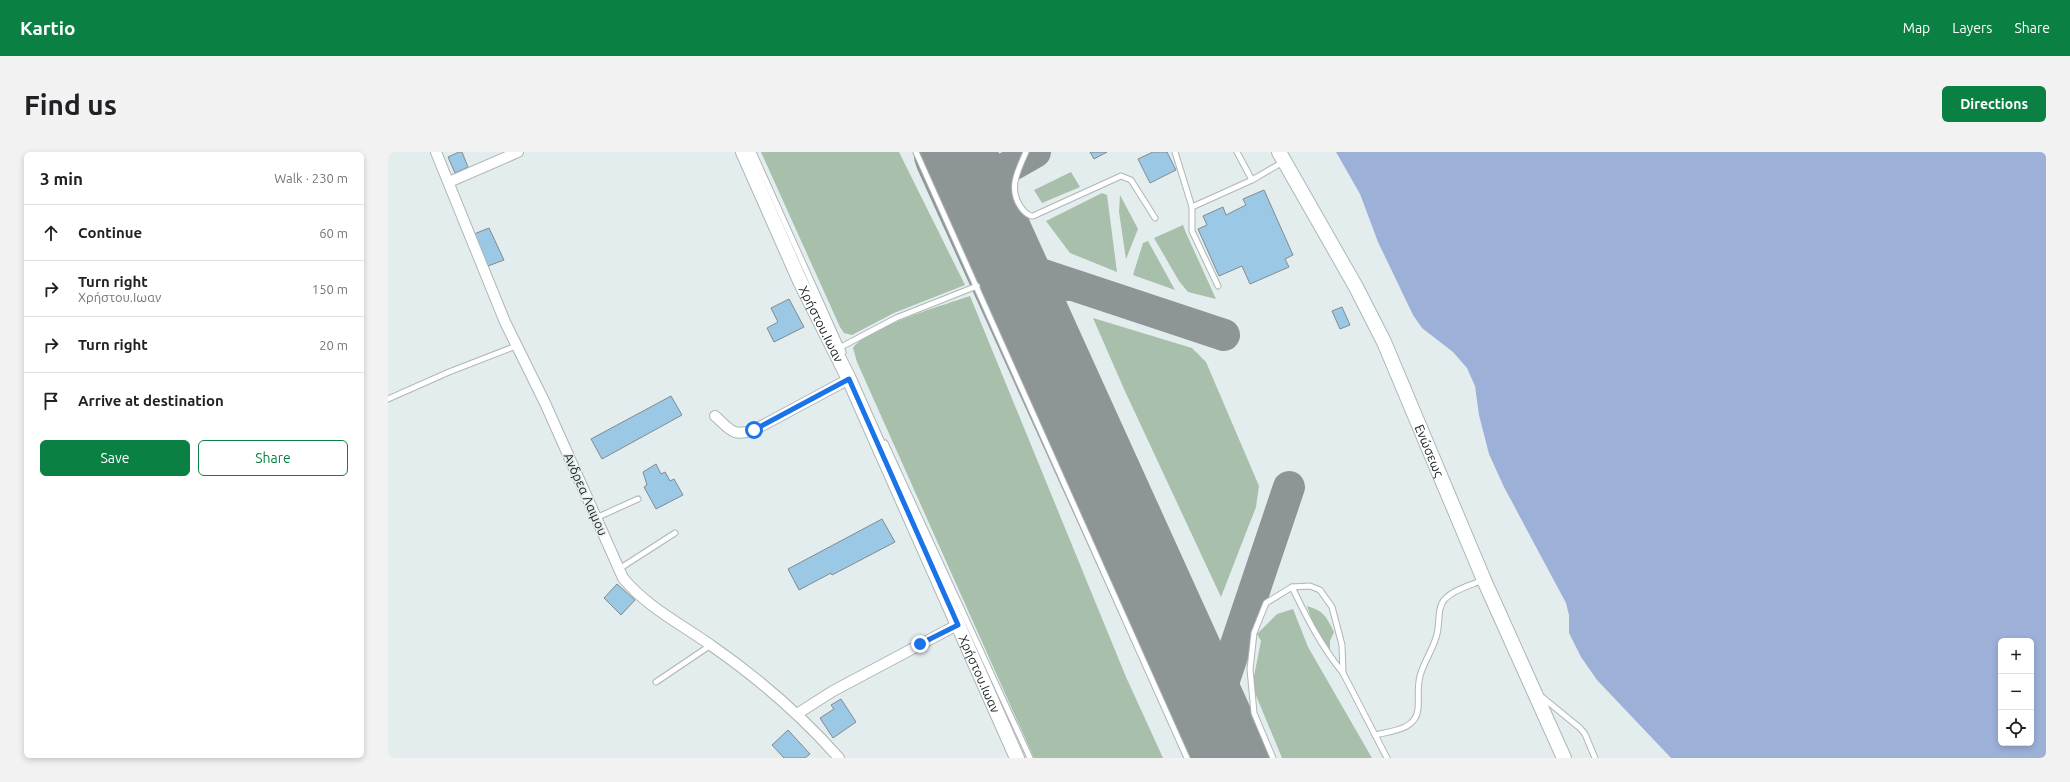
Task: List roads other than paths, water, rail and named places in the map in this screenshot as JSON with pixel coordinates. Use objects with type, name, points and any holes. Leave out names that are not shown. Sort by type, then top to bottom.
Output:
[{"type":"street","name":"Ανδρεα Λαιμου","points":[[436,152],[516,346],[545,403],[598,517],[619,569],[632,589],[662,613],[711,645],[760,682],[797,714],[839,758]]},
{"type":"street","points":[[449,182],[518,152]]},
{"type":"street","name":"Χρήστου.Ιωαν","points":[[743,152],[800,282],[849,379],[1017,758]]},
{"type":"street","name":"Ενώσεως","points":[[1282,157],[1356,287],[1384,342],[1484,580],[1564,758]]},
{"type":"street","points":[[715,416],[733,432],[741,434],[754,430],[849,379]]},
{"type":"street","points":[[797,714],[833,692],[958,625]]},
{"type":"lane","points":[[753,152],[871,412]]},
{"type":"lane","points":[[916,152],[1187,758]]},
{"type":"lane","points":[[1026,152],[1017,174],[1013,191],[1022,208],[1028,215],[1033,216],[1121,176],[1131,180],[1155,218]]},
{"type":"lane","points":[[1175,152],[1192,207],[1192,231],[1218,286]]},
{"type":"lane","points":[[1237,152],[1252,180]]},
{"type":"lane","points":[[1192,207],[1252,180],[1282,157]]},
{"type":"lane","points":[[841,347],[896,318],[977,286]]},
{"type":"lane","points":[[388,399],[449,372],[516,346]]},
{"type":"lane","points":[[884,441],[1030,758]]},
{"type":"lane","points":[[598,517],[638,499]]},
{"type":"lane","points":[[619,569],[675,533]]},
{"type":"lane","points":[[1375,735],[1398,730],[1409,725],[1414,720],[1418,710],[1417,688],[1426,659],[1436,638],[1441,606],[1445,599],[1452,594],[1484,580]]},
{"type":"lane","points":[[1273,758],[1254,713],[1250,669],[1254,633],[1266,603],[1292,587],[1310,586],[1320,590],[1332,607],[1342,644],[1343,673]]},
{"type":"lane","points":[[1292,587],[1314,632],[1327,654],[1343,673],[1387,758]]},
{"type":"lane","points":[[656,682],[711,645]]},
{"type":"lane","points":[[1535,691],[1580,728],[1595,758]]},
{"type":"water","points":[[1336,152],[2046,152],[2046,758],[1671,758],[1597,680],[1581,657],[1569,633],[1569,615],[1566,603],[1504,487],[1489,454],[1479,415],[1475,386],[1467,368],[1453,352],[1422,328],[1413,315],[1378,242],[1360,194]]}]
